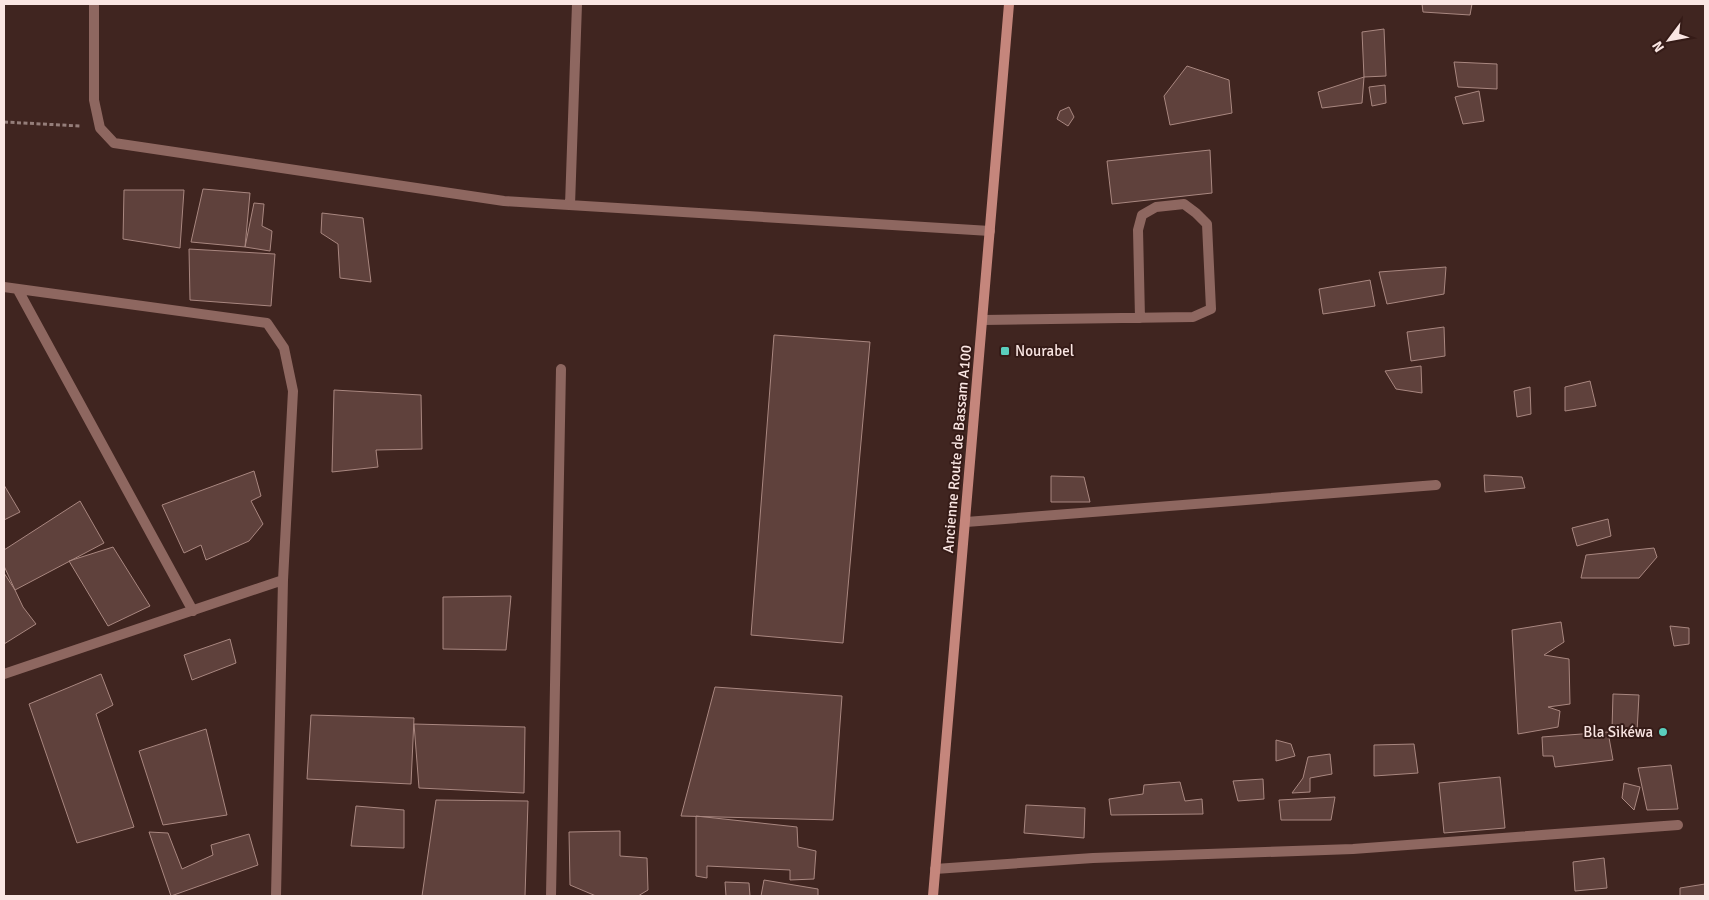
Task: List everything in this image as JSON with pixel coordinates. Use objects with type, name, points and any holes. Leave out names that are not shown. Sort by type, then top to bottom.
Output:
[{"type":"main road","name":"Ancienne Route de Bassam A100","points":[[933,896],[1009,4]]},
{"type":"street","points":[[94,4],[94,100],[100,128],[114,143],[504,201],[990,231]]},
{"type":"street","points":[[570,205],[577,4]]},
{"type":"street","points":[[982,320],[1140,318],[1193,317],[1211,309],[1207,224],[1184,204],[1156,207],[1142,215],[1138,230],[1140,318]]},
{"type":"street","points":[[4,288],[268,324],[284,348],[293,391],[283,580],[276,896]]},
{"type":"street","points":[[18,290],[193,610]]},
{"type":"street","points":[[551,896],[561,369]]},
{"type":"street","points":[[966,522],[1436,485]]},
{"type":"street","points":[[4,674],[283,580]]},
{"type":"street","points":[[935,870],[1093,858],[1353,849],[1678,825]]},
{"type":"path","points":[[4,122],[100,128]]},
{"type":"building","points":[[1422,4],[1472,4],[1470,15],[1423,12]]},
{"type":"building","points":[[1384,29],[1386,76],[1364,77],[1362,32]]},
{"type":"building","points":[[1454,62],[1497,64],[1497,89],[1458,87]]},
{"type":"building","points":[[1187,66],[1229,80],[1232,113],[1170,125],[1164,96]]},
{"type":"building","points":[[1364,77],[1362,103],[1322,108],[1318,92]]},
{"type":"building","points":[[1385,85],[1386,103],[1372,106],[1369,87]]},
{"type":"building","points":[[1479,91],[1484,121],[1463,124],[1455,97]]},
{"type":"building","points":[[1069,107],[1074,117],[1068,126],[1057,119],[1060,111]]},
{"type":"building","points":[[1210,150],[1212,193],[1112,204],[1107,161]]},
{"type":"building","points":[[203,189],[250,193],[245,247],[191,242]]},
{"type":"building","points":[[124,190],[184,190],[180,248],[123,239]]},
{"type":"building","points":[[254,203],[264,204],[262,226],[272,231],[270,251],[245,247]]},
{"type":"building","points":[[322,213],[363,218],[371,282],[340,278],[338,244],[321,233]]},
{"type":"building","points":[[189,249],[275,254],[271,306],[190,300]]},
{"type":"building","points":[[1446,267],[1444,294],[1387,304],[1379,272]]},
{"type":"building","points":[[1370,280],[1375,306],[1323,314],[1319,289]]},
{"type":"building","points":[[1444,327],[1445,356],[1411,361],[1407,332]]},
{"type":"building","points":[[774,335],[870,342],[843,643],[751,635]]},
{"type":"building","points":[[1421,366],[1422,393],[1396,389],[1385,371]]},
{"type":"building","points":[[1590,381],[1596,406],[1565,411],[1565,387]]},
{"type":"building","points":[[1530,387],[1531,414],[1517,417],[1514,391]]},
{"type":"building","points":[[334,390],[421,395],[422,449],[376,450],[378,467],[332,472]]},
{"type":"building","points":[[254,471],[261,496],[251,501],[263,524],[249,541],[206,560],[201,545],[184,553],[162,505]]},
{"type":"building","points":[[1484,475],[1522,477],[1525,488],[1485,492]]},
{"type":"building","points":[[1051,476],[1084,477],[1090,502],[1051,502]]},
{"type":"building","points":[[4,485],[20,512],[4,520]]},
{"type":"building","points":[[80,501],[104,543],[15,590],[4,566],[4,550]]},
{"type":"building","points":[[1608,519],[1611,536],[1577,546],[1572,528]]},
{"type":"building","points":[[113,547],[150,606],[108,626],[69,561]]},
{"type":"building","points":[[1654,548],[1657,557],[1639,578],[1581,578],[1586,555]]},
{"type":"building","points":[[4,573],[23,607],[36,624],[4,644]]},
{"type":"building","points":[[511,596],[506,650],[443,649],[443,597]]},
{"type":"building","points":[[1561,622],[1564,642],[1544,655],[1569,659],[1570,704],[1548,707],[1560,711],[1558,727],[1518,734],[1512,630]]},
{"type":"building","points":[[1670,626],[1689,628],[1689,644],[1674,646]]},
{"type":"building","points":[[230,639],[236,663],[192,680],[184,655]]},
{"type":"building","points":[[101,674],[113,705],[96,714],[134,827],[77,843],[29,704]]},
{"type":"building","points":[[715,687],[842,696],[833,820],[681,816]]},
{"type":"building","points":[[1613,694],[1639,695],[1637,732],[1612,729]]},
{"type":"building","points":[[311,715],[414,718],[411,784],[307,779]]},
{"type":"building","points":[[414,724],[525,727],[524,793],[419,788]]},
{"type":"building","points":[[206,729],[227,815],[163,825],[139,751]]},
{"type":"building","points":[[1608,732],[1613,760],[1555,767],[1553,756],[1543,756],[1542,737]]},
{"type":"building","points":[[1276,740],[1291,744],[1295,756],[1276,761]]},
{"type":"building","points":[[1414,744],[1418,773],[1374,776],[1374,745]]},
{"type":"building","points":[[1330,754],[1332,774],[1310,778],[1310,792],[1292,793],[1303,778],[1308,757]]},
{"type":"building","points":[[1671,765],[1678,809],[1647,810],[1638,768]]},
{"type":"building","points":[[1500,777],[1505,828],[1444,833],[1439,783]]},
{"type":"building","points":[[1263,779],[1264,799],[1238,801],[1233,781]]},
{"type":"building","points":[[1180,782],[1185,801],[1202,799],[1203,814],[1111,815],[1109,799],[1143,794],[1144,785]]},
{"type":"building","points":[[1624,783],[1640,787],[1634,810],[1622,798]]},
{"type":"building","points":[[1335,797],[1331,820],[1281,820],[1279,800]]},
{"type":"building","points":[[436,800],[528,801],[525,896],[422,896]]},
{"type":"building","points":[[1026,805],[1085,808],[1084,838],[1024,833]]},
{"type":"building","points":[[356,806],[404,810],[404,848],[351,846]]},
{"type":"building","points":[[696,816],[797,827],[798,847],[816,851],[814,879],[790,880],[790,870],[707,866],[707,878],[696,876]]},
{"type":"building","points":[[620,831],[620,856],[647,858],[648,890],[638,896],[596,896],[570,885],[569,832]]},
{"type":"building","points":[[149,832],[168,833],[182,869],[213,855],[211,845],[249,834],[258,865],[171,896]]},
{"type":"building","points":[[1604,858],[1607,888],[1575,891],[1573,862]]},
{"type":"building","points":[[764,880],[818,889],[818,896],[761,896]]},
{"type":"building","points":[[725,882],[749,883],[750,896],[726,896]]},
{"type":"building","points":[[1705,884],[1705,896],[1680,896],[1680,888]]},
{"type":"place","name":"Nourabel","points":[[1005,351]]},
{"type":"place","name":"Bla Sikéwa","points":[[1663,732]]}]
